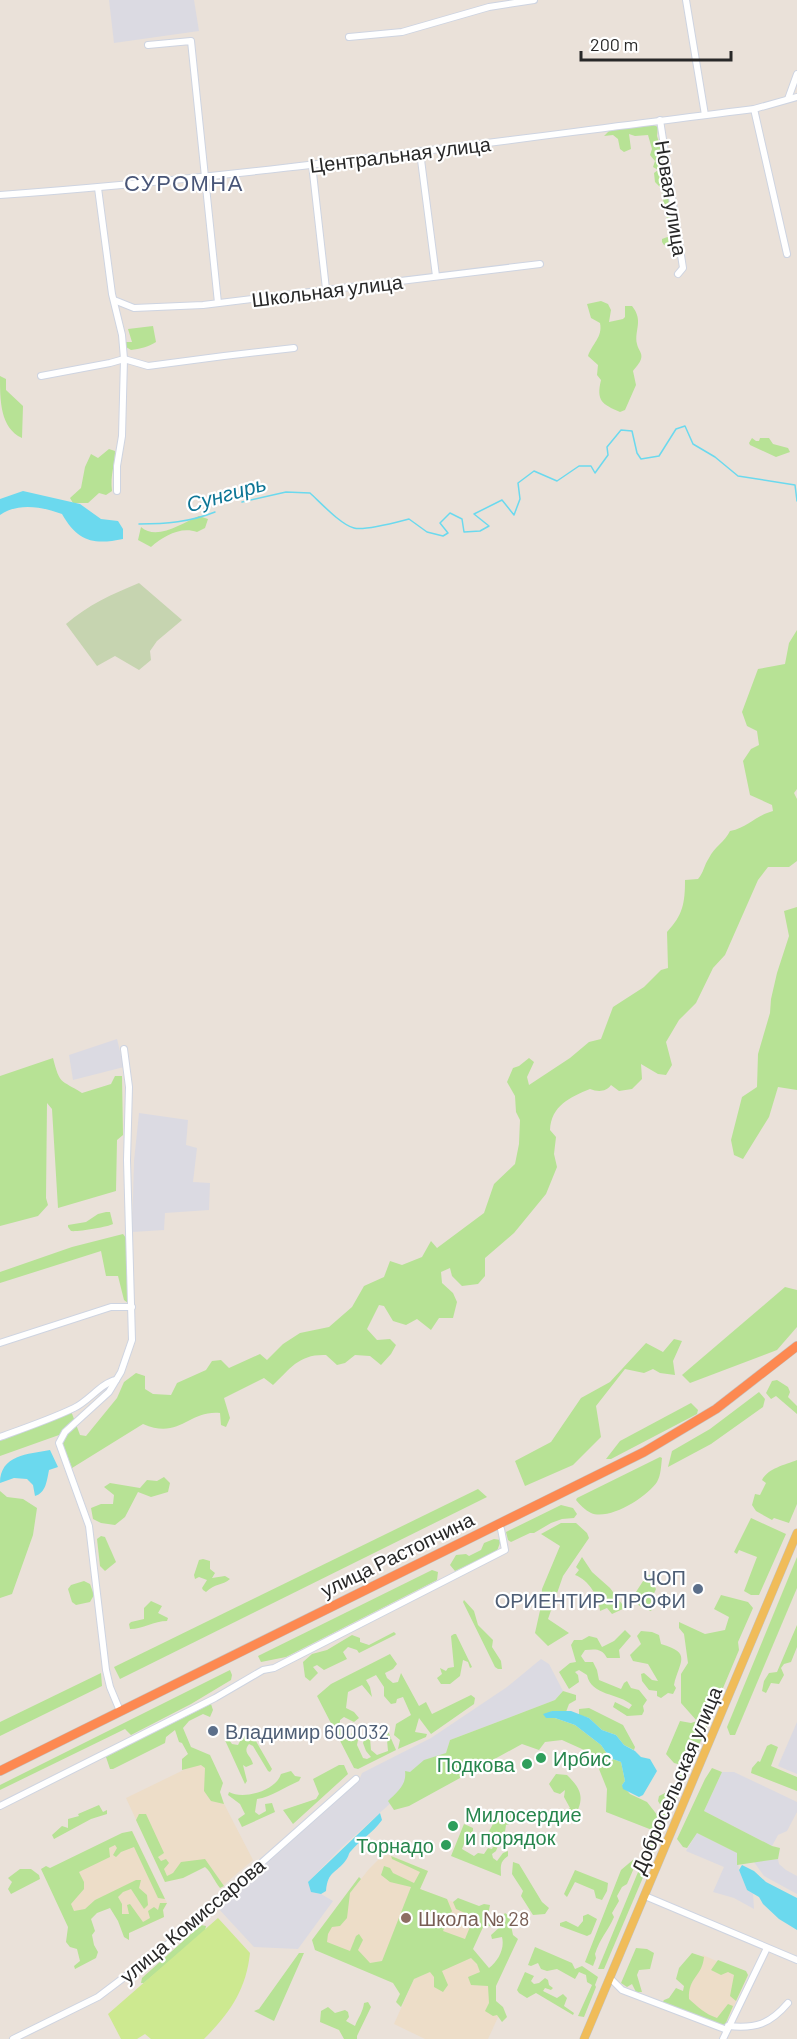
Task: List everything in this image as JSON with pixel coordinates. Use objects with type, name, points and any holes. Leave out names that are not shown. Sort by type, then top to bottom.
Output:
[{"type":"highway","name":"улица Растопчина","points":[[0,1771],[644,1452],[716,1409],[797,1346]]},
{"type":"highway","name":"улица Растопчина","points":[[0,1778],[679,1439],[746,1395],[797,1354]]},
{"type":"main road","name":"Добросельская улица","points":[[584,2039],[797,1533]]},
{"type":"street","points":[[349,37],[402,32],[489,7],[534,0]]},
{"type":"street","points":[[686,0],[705,115]]},
{"type":"street","points":[[148,45],[191,41],[218,303]]},
{"type":"street","points":[[788,99],[797,74]]},
{"type":"street","name":"Центральная улица","points":[[0,195],[98,188],[420,152],[754,109],[797,97]]},
{"type":"street","points":[[754,109],[787,255]]},
{"type":"street","name":"Новая улица","points":[[660,120],[683,268],[678,274]]},
{"type":"street","points":[[420,152],[436,276]]},
{"type":"street","points":[[312,164],[326,289]]},
{"type":"street","points":[[98,188],[124,359],[122,436],[117,466],[117,491]]},
{"type":"street","name":"Школьная улица","points":[[114,300],[134,308],[218,303],[540,264]]},
{"type":"street","points":[[41,376],[124,359],[148,366],[294,348]]},
{"type":"street","points":[[120,1711],[106,1670],[89,1526],[59,1443],[65,1432],[109,1392],[132,1340],[127,1160],[129,1087],[124,1049]]},
{"type":"street","points":[[0,1343],[111,1307],[132,1308]]},
{"type":"street","points":[[0,1437],[75,1408],[91,1398],[110,1381],[116,1380]]},
{"type":"street","name":"улица Растопчина","points":[[0,1806],[215,1698],[257,1673],[274,1668],[505,1550],[501,1529]]},
{"type":"street","name":"улица Комиссарова","points":[[13,2039],[98,1997],[113,1986],[180,1935],[356,1779]]},
{"type":"street","points":[[645,1896],[797,1960]]},
{"type":"street","points":[[723,2039],[766,1948]]},
{"type":"street","points":[[610,1978],[622,1990],[728,2028],[761,2025],[776,2016],[788,2003]]},
{"type":"shaded area","points":[[109,0],[194,0],[199,31],[114,43]]},
{"type":"shaded area","points":[[117,1039],[124,1067],[73,1080],[69,1055]]},
{"type":"shaded area","points":[[139,1113],[188,1120],[186,1145],[197,1148],[193,1182],[210,1183],[209,1210],[165,1213],[164,1230],[132,1232],[134,1161]]},
{"type":"shaded area","points":[[541,1659],[549,1664],[563,1691],[555,1700],[450,1740],[446,1753],[341,1848],[308,1882],[312,1892],[333,1901],[298,1949],[254,1947],[217,1907],[360,1778],[362,1773],[431,1738],[507,1687]]},
{"type":"shaded area","points":[[797,1722],[797,1774],[778,1766]]},
{"type":"shaded area","points":[[202,1761],[253,1860],[220,1888],[204,1862],[165,1882],[126,1798]]},
{"type":"shaded area","points":[[722,1772],[734,1772],[797,1802],[797,1812],[787,1831],[778,1835],[772,1846],[704,1811]]},
{"type":"shaded area","points":[[132,1831],[167,1903],[163,1910],[164,1917],[127,1934],[111,1902],[72,1921],[48,1873]]},
{"type":"shaded area","points":[[697,1833],[737,1853],[739,1870],[747,1890],[753,1893],[754,1909],[734,1898],[713,1892],[724,1867],[686,1851]]},
{"type":"shaded area","name":"Школа № 28","points":[[385,1853],[428,1871],[420,1889],[484,1914],[471,1946],[395,1981],[317,1947],[327,1922],[369,1869]]},
{"type":"shaded area","points":[[778,1859],[779,1864],[797,1876],[797,1894],[764,1876],[754,1862]]},
{"type":"shaded area","points":[[471,1953],[489,1986],[499,2015],[488,2039],[425,2039],[394,2024],[414,1979]]},
{"type":"shaded area","points":[[703,1955],[748,1975],[725,2026],[680,2007]]},
{"type":"green space","points":[[651,124],[658,127],[657,136],[663,155],[679,248],[669,243],[664,245],[662,242],[662,239],[670,236],[668,232],[671,228],[662,189],[655,182],[654,173],[658,170],[653,167],[655,161],[650,155],[652,149],[648,135],[629,134],[631,149],[624,152],[620,149],[618,139],[613,135],[604,136],[609,131]]},
{"type":"green space","points":[[601,301],[608,304],[611,310],[609,322],[625,317],[625,306],[632,306],[637,316],[636,339],[641,357],[633,371],[636,385],[625,410],[620,412],[602,401],[599,393],[601,380],[597,375],[598,365],[588,356],[601,328],[600,323],[591,318],[587,304]]},
{"type":"green space","points":[[153,326],[156,342],[134,350],[126,347],[125,342],[132,342],[128,329]]},
{"type":"green space","points":[[0,376],[6,379],[6,390],[23,406],[22,438],[9,427],[5,420],[1,404]]},
{"type":"green space","points":[[752,438],[759,441],[760,438],[769,438],[773,444],[788,448],[790,452],[776,457],[750,445]]},
{"type":"green space","points":[[109,449],[115,451],[112,491],[106,495],[99,493],[88,503],[73,503],[70,498],[81,488],[85,467],[91,454],[98,458]]},
{"type":"green space","points":[[199,516],[208,519],[205,528],[197,532],[185,530],[172,533],[151,547],[138,540],[141,527],[147,531],[162,532]]},
{"type":"green space","points":[[139,583],[182,620],[157,641],[150,651],[151,660],[139,670],[115,656],[97,666],[66,624],[101,600]]},
{"type":"green space","points":[[797,630],[797,789],[794,793],[797,799],[797,861],[789,867],[768,867],[758,880],[725,955],[713,968],[696,1003],[679,1020],[666,1042],[672,1065],[666,1075],[658,1074],[641,1064],[642,1079],[632,1089],[619,1091],[611,1085],[602,1091],[590,1089],[575,1095],[558,1109],[551,1122],[550,1130],[556,1137],[554,1154],[557,1167],[546,1194],[514,1233],[485,1258],[485,1276],[478,1284],[462,1286],[452,1276],[450,1268],[441,1272],[442,1283],[453,1293],[457,1302],[453,1318],[439,1318],[431,1330],[417,1319],[406,1325],[393,1321],[384,1306],[379,1305],[367,1329],[377,1340],[390,1339],[396,1345],[381,1365],[370,1356],[355,1355],[345,1363],[337,1365],[326,1355],[309,1357],[296,1363],[273,1385],[264,1378],[224,1398],[230,1418],[226,1427],[221,1425],[220,1413],[209,1413],[166,1429],[143,1424],[72,1468],[59,1435],[0,1456],[0,1440],[71,1411],[80,1435],[86,1436],[117,1398],[124,1382],[136,1373],[145,1376],[145,1389],[153,1394],[171,1395],[177,1383],[206,1370],[212,1361],[221,1360],[229,1368],[260,1354],[267,1360],[283,1344],[300,1333],[329,1327],[352,1307],[364,1286],[384,1277],[390,1261],[402,1265],[422,1257],[431,1241],[437,1248],[484,1213],[494,1184],[515,1164],[519,1144],[520,1120],[516,1112],[515,1096],[507,1082],[513,1068],[529,1058],[534,1062],[527,1077],[529,1085],[570,1058],[589,1042],[601,1039],[613,1007],[644,987],[661,970],[668,968],[667,932],[677,920],[682,908],[685,880],[698,879],[711,854],[730,831],[773,811],[772,805],[750,795],[743,761],[751,749],[759,745],[757,731],[747,726],[742,712],[758,669],[785,664],[789,643]]},
{"type":"green space","points":[[797,907],[797,1090],[778,1087],[769,1117],[743,1159],[734,1155],[731,1140],[742,1097],[757,1087],[758,1054],[770,1013],[777,973],[789,936],[784,911]]},
{"type":"green space","points":[[53,1058],[59,1077],[82,1093],[111,1084],[115,1076],[122,1076],[123,1135],[117,1140],[116,1191],[58,1208],[52,1109],[47,1103],[46,1198],[48,1205],[38,1216],[0,1226],[0,1076]]},
{"type":"green space","points":[[110,1212],[113,1224],[74,1231],[68,1227],[68,1225],[86,1222]]},
{"type":"green space","points":[[123,1234],[126,1238],[128,1303],[124,1300],[118,1276],[106,1276],[101,1251],[0,1283],[0,1272],[72,1247]]},
{"type":"green space","points":[[785,1287],[797,1290],[797,1327],[777,1350],[690,1383],[682,1375]]},
{"type":"green space","points":[[674,1339],[682,1341],[673,1361],[675,1375],[660,1373],[653,1369],[644,1373],[625,1369],[596,1406],[601,1437],[573,1465],[525,1486],[515,1461],[551,1442],[581,1398],[610,1382],[646,1343],[663,1352]]},
{"type":"green space","points":[[777,1380],[788,1387],[790,1392],[788,1397],[797,1406],[797,1414],[776,1396],[771,1399],[766,1393],[772,1381]]},
{"type":"green space","points":[[759,1392],[765,1399],[763,1407],[711,1444],[668,1467],[672,1451],[710,1429]]},
{"type":"green space","points":[[691,1403],[698,1410],[697,1414],[611,1459],[606,1459],[620,1441]]},
{"type":"green space","points":[[662,1458],[661,1467],[657,1482],[645,1494],[627,1506],[608,1514],[599,1515],[589,1512],[576,1500],[577,1498]]},
{"type":"green space","points":[[797,1460],[797,1504],[789,1523],[774,1518],[772,1520],[756,1511],[752,1505],[755,1494],[760,1495],[766,1483],[762,1480],[765,1476],[777,1467]]},
{"type":"green space","points":[[164,1477],[170,1483],[168,1492],[151,1497],[138,1492],[125,1517],[115,1525],[93,1519],[91,1508],[101,1504],[113,1504],[114,1495],[104,1487],[110,1483],[140,1488],[147,1480],[157,1481]]},
{"type":"green space","points":[[478,1489],[487,1497],[120,1679],[114,1667]]},
{"type":"green space","points":[[0,1491],[7,1497],[23,1499],[37,1508],[33,1535],[12,1594],[0,1598]]},
{"type":"green space","points":[[561,1505],[573,1508],[577,1514],[574,1518],[551,1523],[511,1542],[508,1540],[506,1532]]},
{"type":"green space","points":[[751,1518],[786,1534],[759,1595],[751,1595],[744,1591],[757,1557],[739,1550],[737,1554],[734,1552]]},
{"type":"green space","points":[[561,1523],[576,1523],[589,1538],[563,1576],[548,1619],[569,1633],[548,1646],[535,1633],[542,1589],[560,1546],[541,1534]]},
{"type":"green space","points":[[101,1536],[105,1537],[116,1562],[105,1571],[100,1566],[97,1539]]},
{"type":"green space","points":[[494,1539],[501,1540],[497,1551],[455,1571],[450,1565],[456,1555],[469,1556],[481,1550],[484,1543]]},
{"type":"green space","points":[[582,1557],[592,1572],[610,1588],[625,1608],[612,1614],[607,1608],[600,1611],[598,1600],[592,1590],[585,1581],[575,1575],[579,1570],[576,1567]]},
{"type":"green space","points":[[797,1557],[797,1588],[735,1735],[730,1735],[727,1727]]},
{"type":"green space","points":[[199,1560],[210,1561],[210,1569],[215,1573],[212,1578],[225,1576],[230,1579],[206,1592],[203,1590],[207,1580],[199,1577],[195,1579],[194,1575]]},
{"type":"green space","points":[[432,1570],[438,1572],[437,1580],[286,1657],[261,1662],[258,1656]]},
{"type":"green space","points":[[647,1575],[652,1575],[656,1589],[651,1600],[655,1603],[651,1611],[640,1606],[634,1595]]},
{"type":"green space","points":[[84,1581],[90,1584],[94,1595],[90,1602],[76,1605],[72,1602],[68,1589],[71,1585]]},
{"type":"green space","points":[[721,1595],[748,1602],[753,1608],[738,1642],[739,1650],[653,1855],[647,1854],[664,1811],[658,1801],[659,1796],[672,1793],[685,1766],[674,1763],[666,1754],[680,1721],[691,1723],[697,1721],[681,1703],[681,1674],[688,1663],[684,1634],[679,1628],[679,1622],[705,1634],[725,1630],[729,1617],[714,1609]]},
{"type":"green space","points":[[464,1600],[474,1611],[478,1625],[493,1640],[492,1647],[501,1661],[502,1669],[495,1667]]},
{"type":"green space","points":[[151,1601],[162,1606],[158,1613],[168,1618],[167,1621],[130,1629],[131,1622],[144,1619],[144,1608]]},
{"type":"green space","points":[[797,1625],[797,1647],[791,1662],[784,1664],[781,1668],[784,1675],[779,1684],[771,1683],[766,1693],[762,1691],[764,1681],[769,1673],[777,1672]]},
{"type":"green space","points":[[625,1630],[631,1636],[619,1650],[620,1658],[607,1658],[603,1652],[595,1649],[585,1650],[581,1656],[585,1662],[593,1662],[599,1680],[621,1689],[627,1681],[631,1688],[639,1690],[647,1700],[643,1706],[642,1715],[627,1716],[613,1707],[615,1702],[629,1709],[632,1705],[600,1691],[594,1687],[587,1675],[579,1670],[575,1672],[579,1682],[569,1689],[559,1672],[570,1663],[576,1662],[571,1645],[574,1640],[582,1640],[589,1636],[597,1638],[602,1647],[614,1641]]},
{"type":"green space","points":[[641,1631],[659,1635],[661,1644],[671,1647],[680,1655],[681,1664],[673,1694],[668,1693],[661,1698],[657,1696],[657,1691],[649,1690],[642,1681],[641,1674],[644,1673],[652,1680],[658,1681],[648,1664],[633,1661],[630,1655],[641,1644],[637,1636]]},
{"type":"green space","points":[[394,1632],[395,1635],[359,1653],[348,1647],[343,1652],[347,1659],[324,1670],[317,1665],[313,1667],[318,1673],[310,1681],[305,1677],[303,1662],[312,1654],[327,1650],[352,1635],[360,1638],[360,1642],[369,1645]]},
{"type":"green space","points":[[454,1634],[472,1667],[470,1668],[468,1662],[463,1660],[460,1676],[450,1684],[441,1684],[437,1678],[442,1674],[440,1668],[446,1671],[454,1667],[451,1636]]},
{"type":"green space","points":[[390,1654],[397,1664],[385,1673],[387,1678],[393,1683],[398,1682],[401,1673],[419,1706],[426,1702],[432,1714],[471,1695],[475,1698],[474,1704],[431,1734],[419,1718],[415,1732],[427,1734],[426,1737],[398,1749],[400,1740],[394,1735],[396,1724],[411,1715],[403,1697],[391,1704],[384,1696],[384,1687],[376,1675],[366,1680],[372,1697],[362,1685],[348,1692],[346,1708],[359,1718],[354,1722],[344,1717],[340,1720],[340,1728],[349,1741],[353,1739],[351,1734],[353,1732],[363,1758],[371,1757],[363,1743],[364,1740],[370,1738],[371,1750],[377,1755],[388,1751],[387,1740],[382,1732],[387,1729],[396,1750],[358,1769],[354,1768],[317,1696],[331,1684]]},
{"type":"green space","points":[[230,1670],[231,1680],[191,1704],[131,1735],[125,1729],[0,1790],[0,1785]]},
{"type":"green space","points":[[101,1673],[102,1686],[0,1736],[0,1722]]},
{"type":"green space","points":[[563,1691],[576,1695],[576,1700],[569,1704],[566,1712],[552,1711],[546,1718],[555,1718],[575,1725],[601,1745],[610,1758],[621,1762],[625,1781],[622,1785],[630,1794],[647,1802],[658,1816],[652,1830],[606,1812],[607,1789],[593,1754],[562,1740],[545,1742],[539,1750],[522,1744],[409,1806],[394,1810],[388,1801],[403,1784],[405,1771],[410,1772],[424,1760],[446,1753],[450,1740],[555,1700]]},
{"type":"green space","points":[[211,1704],[213,1710],[210,1717],[203,1714],[189,1721],[183,1728],[191,1747],[210,1755],[223,1783],[220,1792],[224,1804],[211,1801],[204,1791],[205,1768],[201,1765],[182,1770],[182,1759],[188,1754],[179,1742],[175,1730],[166,1737],[165,1743],[110,1769],[106,1757]]},
{"type":"green space","points":[[589,1708],[623,1725],[635,1747],[634,1750],[624,1745],[616,1735],[602,1730],[589,1718],[579,1715],[579,1709]]},
{"type":"green space","points":[[243,1735],[253,1736],[272,1769],[268,1771],[253,1746],[249,1744],[246,1750],[253,1764],[246,1767],[243,1765],[247,1781],[245,1784],[224,1738],[227,1737],[232,1744],[238,1745]]},
{"type":"green space","points":[[771,1744],[778,1747],[771,1766],[797,1777],[797,1791],[751,1773],[752,1768],[758,1761],[760,1762],[767,1746]]},
{"type":"green space","points":[[339,1765],[344,1765],[348,1774],[293,1824],[283,1810],[316,1799],[319,1794],[313,1779]]},
{"type":"green space","points":[[712,1768],[722,1772],[704,1811],[780,1848],[778,1859],[737,1865],[737,1853],[697,1833],[687,1848],[683,1847],[677,1839]]},
{"type":"green space","points":[[291,1771],[295,1776],[301,1777],[299,1781],[257,1799],[255,1812],[259,1815],[266,1811],[265,1804],[272,1803],[275,1812],[242,1827],[238,1819],[245,1814],[240,1804],[228,1795],[229,1792],[242,1795],[258,1792],[273,1785],[281,1774]]},
{"type":"green space","points":[[556,1774],[567,1775],[579,1790],[581,1800],[574,1818],[564,1811],[570,1808],[564,1797],[565,1790],[560,1794],[554,1792],[549,1784]]},
{"type":"green space","points":[[99,1805],[103,1812],[107,1810],[107,1814],[91,1819],[54,1839],[52,1835],[62,1826],[68,1828],[68,1819]]},
{"type":"green space","points":[[508,1809],[518,1813],[518,1821],[506,1825],[501,1837],[488,1833],[498,1815]]},
{"type":"green space","points":[[139,1814],[146,1814],[164,1853],[158,1857],[161,1861],[166,1859],[169,1863],[164,1869],[167,1876],[173,1873],[181,1862],[205,1859],[224,1886],[220,1888],[205,1867],[183,1878],[165,1882],[136,1820]]},
{"type":"green space","points":[[464,1824],[473,1828],[473,1831],[467,1836],[462,1849],[474,1856],[478,1853],[484,1854],[488,1848],[492,1849],[495,1842],[499,1843],[492,1854],[497,1861],[503,1853],[508,1851],[508,1856],[501,1865],[501,1876],[451,1856]]},
{"type":"green space","points":[[132,1831],[165,1899],[158,1898],[134,1847],[121,1852],[116,1857],[113,1855],[117,1848],[115,1845],[109,1848],[110,1857],[79,1872],[84,1882],[84,1889],[71,1904],[74,1911],[85,1909],[95,1900],[136,1880],[141,1880],[139,1888],[147,1895],[148,1905],[144,1909],[131,1889],[118,1897],[122,1904],[122,1914],[129,1914],[127,1905],[130,1904],[143,1922],[150,1918],[148,1911],[154,1907],[158,1910],[160,1903],[167,1903],[163,1910],[164,1917],[129,1933],[129,1940],[124,1937],[110,1908],[97,1913],[91,1919],[95,1931],[92,1935],[94,1945],[98,1952],[96,1958],[75,1969],[74,1966],[80,1961],[77,1949],[70,1947],[66,1942],[68,1927],[41,1869],[46,1866],[50,1868],[122,1833]]},
{"type":"green space","points":[[391,1856],[428,1871],[420,1889],[447,1899],[452,1911],[443,1931],[465,1939],[474,1917],[456,1909],[453,1902],[458,1898],[479,1906],[490,1905],[488,1915],[494,1921],[493,1927],[484,1925],[473,1949],[489,1968],[502,1950],[502,1937],[492,1939],[491,1935],[501,1926],[500,1919],[505,1913],[509,1916],[513,1935],[518,1939],[496,1986],[496,2001],[503,2007],[507,2017],[502,2022],[497,2015],[493,2016],[485,2011],[489,2003],[488,1986],[471,1985],[468,1977],[480,1972],[477,1964],[471,1958],[442,1971],[448,1985],[443,1992],[434,1987],[434,1977],[430,1972],[414,1979],[401,2007],[396,2002],[400,1994],[393,1983],[315,1950],[312,1940],[359,1877],[361,1879],[350,1893],[347,1918],[340,1926],[332,1927],[327,1942],[350,1951],[359,1934],[363,1940],[358,1950],[370,1963],[382,1961],[411,1887],[390,1882],[381,1875],[384,1866],[414,1883],[420,1872],[392,1859]]},
{"type":"green space","points":[[634,1859],[637,1861],[627,1884],[622,1887],[617,1896],[619,1901],[612,1913],[614,1917],[597,1948],[593,1966],[585,1962],[621,1870]]},
{"type":"green space","points":[[643,1860],[650,1861],[604,1969],[598,1969]]},
{"type":"green space","points":[[513,1862],[519,1864],[542,1902],[549,1908],[545,1914],[533,1915],[521,1896],[523,1891],[512,1874]]},
{"type":"green space","points":[[20,1869],[31,1869],[39,1875],[40,1879],[11,1894],[8,1889],[12,1882],[8,1878]]},
{"type":"green space","points":[[575,1870],[608,1883],[602,1900],[596,1898],[594,1890],[575,1882],[567,1897],[564,1894]]},
{"type":"green space","points":[[588,1914],[597,1919],[591,1934],[587,1936],[560,1926],[560,1923],[566,1921],[578,1927],[583,1921],[583,1916]]},
{"type":"green space","points":[[218,1918],[250,1953],[241,1990],[222,2020],[204,2039],[151,2039],[145,2034],[137,2039],[121,2039],[108,2014]]},
{"type":"green space","points":[[201,1925],[206,1926],[205,1931],[144,1983],[141,1983],[142,1978]]},
{"type":"green space","points":[[535,1947],[572,1963],[575,1969],[582,1966],[598,1977],[584,2017],[578,2016],[592,1985],[587,1982],[586,1975],[579,1972],[575,1979],[557,1969],[547,1971],[541,1969],[538,1963],[528,1965]]},
{"type":"green space","points":[[636,1948],[647,1949],[654,1953],[650,1969],[639,1970],[637,1975],[642,1992],[636,1992],[632,1984],[627,1987],[621,1983]]},
{"type":"green space","points":[[299,1953],[304,1953],[274,2021],[254,2011],[259,2009]]},
{"type":"green space","points":[[692,1953],[704,1957],[701,1969],[691,1986],[689,1999],[717,2018],[728,2004],[733,2006],[725,2025],[662,2003],[676,1988],[683,1991],[684,1986],[676,1979],[679,1968]]},
{"type":"green space","points":[[718,1960],[746,1971],[748,1975],[736,2001],[730,1996],[734,1975],[728,1972],[721,1975],[711,1970]]},
{"type":"green space","points":[[525,1972],[534,1976],[531,1981],[534,1984],[545,1978],[548,1980],[549,1985],[553,1988],[551,1990],[545,1988],[543,1991],[557,1998],[563,1994],[567,1998],[564,2006],[574,2013],[573,2015],[536,1993],[527,1998],[519,1993],[517,1990]]},
{"type":"green space","points":[[368,2002],[371,2007],[357,2039],[344,2039],[339,2030],[320,2022],[321,2011],[328,2007],[335,2013],[345,2010],[348,2012],[349,2017],[346,2021],[355,2026],[364,2003]]},
{"type":"water","points":[[23,491],[80,504],[101,519],[118,521],[123,529],[123,539],[103,542],[88,539],[74,531],[62,514],[47,509],[15,508],[0,515],[0,499]]},
{"type":"water","points":[[50,1450],[58,1467],[49,1470],[45,1486],[39,1494],[35,1496],[33,1485],[27,1479],[14,1478],[0,1483],[1,1474],[10,1461],[25,1455]]},
{"type":"water","points":[[552,1711],[571,1711],[589,1718],[602,1730],[616,1735],[624,1745],[641,1757],[650,1759],[657,1771],[643,1795],[639,1797],[623,1789],[622,1785],[625,1781],[621,1762],[610,1758],[601,1745],[575,1725],[555,1718],[546,1718],[543,1714]]},
{"type":"water","points":[[380,1813],[382,1820],[350,1852],[347,1859],[331,1876],[326,1891],[321,1894],[311,1892],[308,1882]]},
{"type":"water","points":[[742,1865],[754,1871],[766,1882],[797,1898],[797,1930],[779,1919],[759,1897],[747,1890],[739,1870]]},
{"type":"waterway","name":"Сунгирь","points":[[242,502],[286,492],[310,493],[337,518],[354,528],[373,527],[409,519],[427,532],[443,536],[448,533],[440,523],[450,513],[462,519],[464,532],[480,531],[489,526],[474,514],[502,500],[514,515],[520,499],[518,483],[534,471],[557,481],[579,466],[591,466],[595,473],[608,455],[607,447],[621,430],[632,431],[637,453],[641,459],[659,456],[676,429],[685,426],[693,444],[715,457],[738,476],[795,485],[797,501]]},
{"type":"waterway","name":"Сунгирь","points":[[139,524],[178,522],[215,512]]},
{"type":"place","name":"ЧОП ОРИЕНТИР-ПРОФИ","points":[[698,1589]]},
{"type":"place","name":"Владимир 600032","points":[[213,1731]]},
{"type":"place","name":"Ирбис","points":[[541,1758]]},
{"type":"place","name":"Подкова","points":[[527,1764]]},
{"type":"place","name":"Милосердие и порядок","points":[[453,1826]]},
{"type":"place","name":"Торнадо","points":[[446,1845]]},
{"type":"place","name":"Школа № 28","points":[[406,1918]]},
{"type":"district","name":"СУРОМНА","points":[[184,182]]}]
